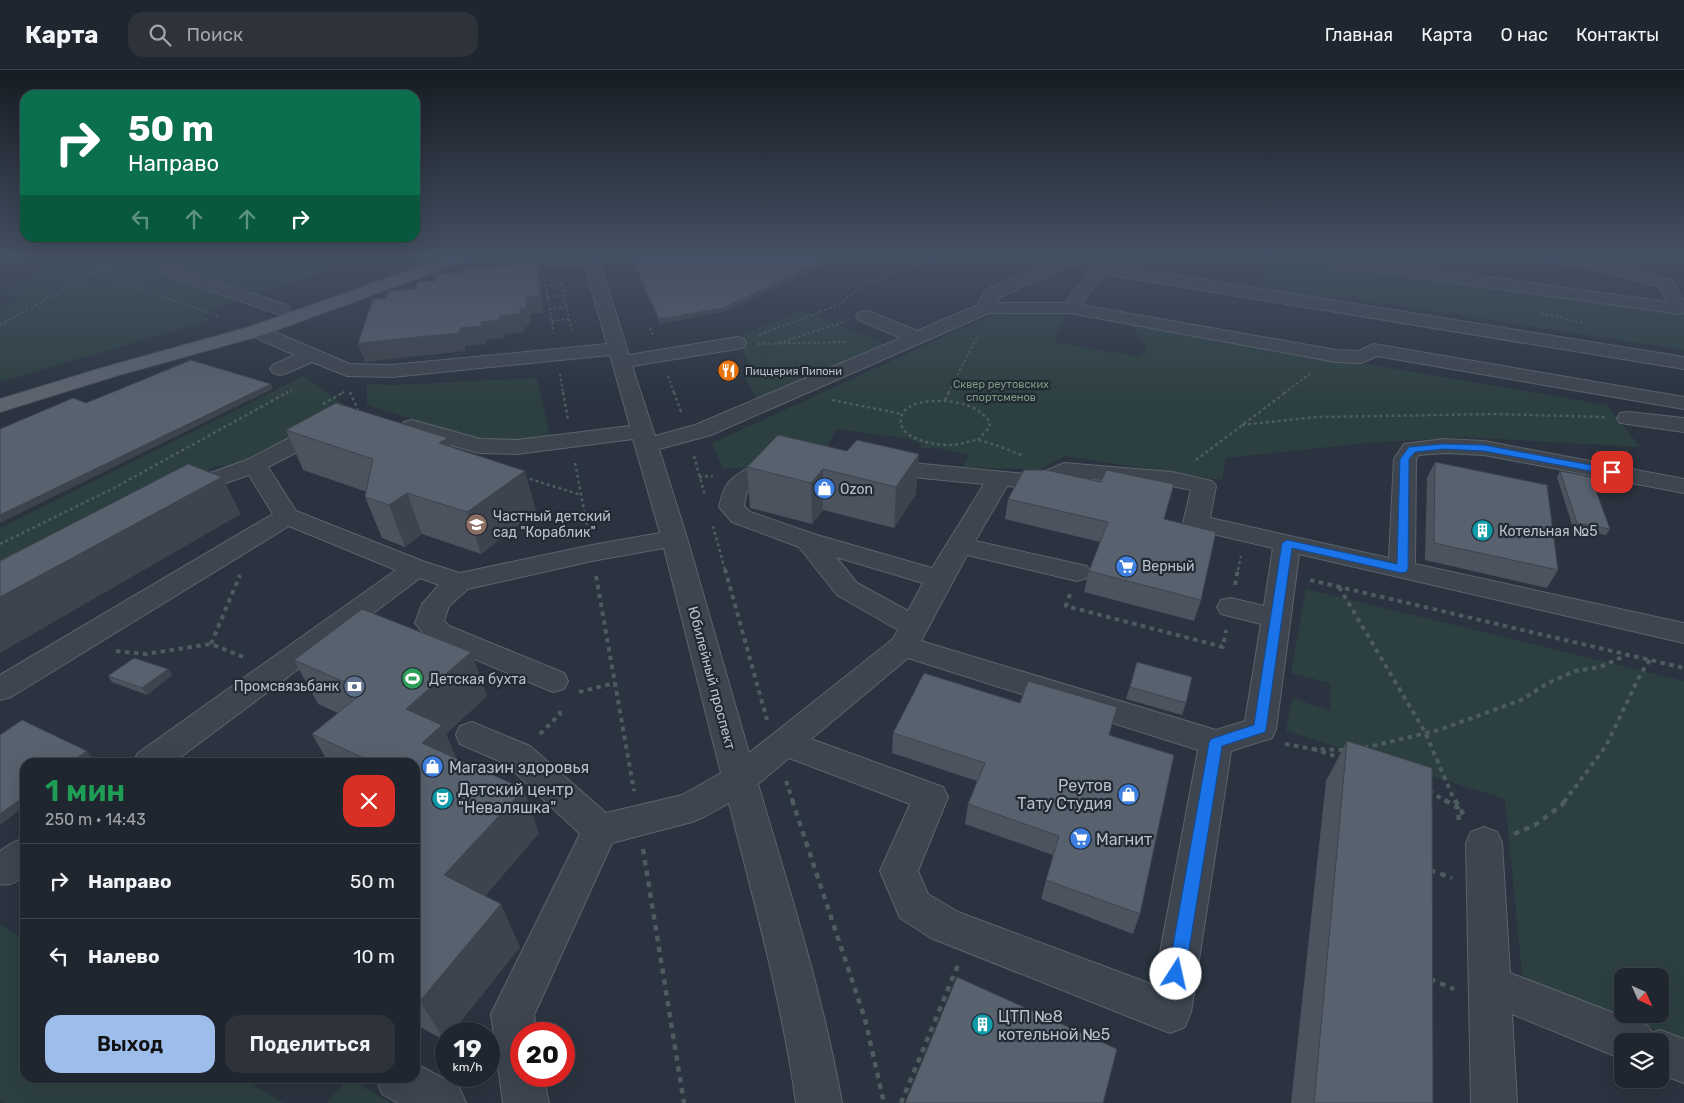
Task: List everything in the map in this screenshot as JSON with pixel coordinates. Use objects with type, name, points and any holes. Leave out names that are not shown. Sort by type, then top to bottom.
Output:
[{"type":"main road","points":[[112,371],[289,305]]},
{"type":"main road","points":[[0,406],[112,371],[261,330],[335,305]]},
{"type":"street","points":[[272,305],[281,308]]},
{"type":"street","name":"Юбилейный проспект","points":[[603,305],[674,538],[787,953],[810,1047],[819,1103]]},
{"type":"street","points":[[1333,305],[1375,312],[1653,378],[1684,403]]},
{"type":"street","points":[[1646,305],[1680,310],[1677,305]]},
{"type":"street","points":[[395,422],[479,446],[517,447],[571,441],[689,434],[793,392],[986,308],[1070,308],[1336,356],[1361,357],[1374,350],[1653,378],[1684,363]]},
{"type":"street","points":[[1374,350],[1375,312]]},
{"type":"street","points":[[865,316],[918,338]]},
{"type":"street","points":[[261,330],[310,355],[347,370],[358,372],[392,371],[556,347],[619,355],[661,355],[717,342],[738,343]]},
{"type":"street","points":[[280,369],[310,355]]},
{"type":"street","points":[[166,500],[193,486],[255,465],[346,417]]},
{"type":"street","points":[[1628,418],[1684,425]]},
{"type":"street","points":[[1402,569],[1405,459],[1412,449],[1444,446],[1484,448],[1684,486]]},
{"type":"street","points":[[809,461],[783,464],[758,472],[737,487],[731,507],[741,517],[808,541],[939,579]]},
{"type":"street","points":[[854,464],[1039,482],[1064,470],[1172,479],[1204,486],[1196,522],[1684,633]]},
{"type":"street","points":[[255,465],[287,516],[416,568],[459,582]]},
{"type":"street","points":[[600,830],[639,822],[692,807],[739,780],[908,636],[939,579],[999,478]]},
{"type":"street","points":[[0,689],[287,516]]},
{"type":"street","points":[[555,690],[439,633],[429,623],[431,610],[436,602],[459,582],[592,553],[674,538]]},
{"type":"street","points":[[808,541],[847,590],[908,636],[1227,739],[1260,729],[1287,543]]},
{"type":"street","points":[[960,545],[1077,572]]},
{"type":"street","points":[[156,758],[416,568]]},
{"type":"street","points":[[1231,607],[1276,619]]},
{"type":"street","points":[[472,735],[518,755],[600,830]]},
{"type":"street","points":[[780,747],[931,797],[899,871],[914,906],[945,925],[1170,1012],[1227,739]]},
{"type":"street","points":[[513,1022],[512,1014],[600,830]]},
{"type":"street","points":[[1484,843],[1476,989],[1494,1103]]},
{"type":"street","points":[[1476,989],[1614,1035]]},
{"type":"street","points":[[1669,1055],[1684,1061]]},
{"type":"street","points":[[407,1083],[443,1103]]},
{"type":"street","points":[[523,1087],[526,1103]]},
{"type":"path","points":[[0,325],[35,305]]},
{"type":"path","points":[[188,305],[224,318]]},
{"type":"path","points":[[549,305],[571,441],[639,822],[684,1103]]},
{"type":"path","points":[[738,343],[835,305]]},
{"type":"path","points":[[841,305],[865,316]]},
{"type":"path","points":[[550,309],[567,307],[573,337]]},
{"type":"path","points":[[945,400],[977,338],[986,308]]},
{"type":"path","points":[[774,345],[865,316]]},
{"type":"path","points":[[552,321],[569,319]]},
{"type":"path","points":[[650,328],[689,434]]},
{"type":"path","points":[[738,343],[774,345],[852,342]]},
{"type":"path","points":[[1172,479],[1325,362],[1336,356]]},
{"type":"path","points":[[0,544],[116,488],[295,388]]},
{"type":"path","points":[[793,392],[902,414]]},
{"type":"path","points":[[945,400],[969,405],[986,415],[990,422],[985,435],[978,440],[955,445],[935,444],[916,439],[902,427],[900,421],[902,414],[908,408],[918,403],[945,400]]},
{"type":"path","points":[[1242,425],[1316,417],[1496,414],[1628,418]]},
{"type":"path","points":[[978,440],[1064,470]]},
{"type":"path","points":[[699,477],[707,505]]},
{"type":"path","points":[[712,524],[865,1019],[884,1103]]},
{"type":"path","points":[[1077,572],[1066,606],[1223,646],[1245,534]]},
{"type":"path","points":[[211,644],[250,552],[239,546]]},
{"type":"path","points":[[1283,573],[1684,668]]},
{"type":"path","points":[[1339,587],[1425,732],[1458,808],[1484,843],[1506,838],[1535,825],[1562,805],[1606,746],[1640,675],[1650,660]]},
{"type":"path","points":[[70,646],[144,654],[211,644],[277,670]]},
{"type":"path","points":[[1361,749],[1388,744],[1425,732],[1439,730],[1521,700],[1548,683],[1575,671],[1600,667],[1628,655]]},
{"type":"path","points":[[518,755],[560,714],[555,690],[615,683]]},
{"type":"path","points":[[1227,739],[1313,749],[1352,750]]},
{"type":"path","points":[[1313,749],[1346,759]]},
{"type":"path","points":[[1426,790],[1458,808]]},
{"type":"path","points":[[1424,868],[1460,881]]},
{"type":"path","points":[[901,1103],[971,935]]},
{"type":"path","points":[[1420,976],[1476,989]]},
{"type":"path","points":[[922,1053],[929,1056]]},
{"type":"green space","points":[[5,305],[226,305],[200,314],[211,320],[0,382],[0,308]]},
{"type":"green space","points":[[1395,305],[1620,305],[1684,314],[1684,350]]},
{"type":"green space","points":[[803,310],[887,345],[758,401],[744,375],[753,373],[736,337]]},
{"type":"green space","name":"Сквер реутовских спортсменов","points":[[1068,313],[1054,342],[1140,357],[1147,349],[1131,324],[1607,405],[1640,447],[1464,437],[1366,443],[1226,458],[1222,480],[1065,456],[1039,470],[963,467],[969,455],[932,447],[928,449],[921,447],[919,443],[910,439],[836,429],[825,452],[761,467],[723,469],[712,443],[992,315]]},
{"type":"green space","points":[[304,376],[347,407],[233,467],[215,466],[200,476],[0,562],[0,528]]},
{"type":"green space","points":[[537,378],[551,439],[489,443],[367,405],[367,384],[393,385]]},
{"type":"green space","points":[[1306,589],[1684,681],[1684,1048],[1669,1042],[1669,1033],[1646,1033],[1621,1023],[1669,1023],[1669,968],[1614,968],[1614,1020],[1523,984],[1505,799],[1286,731],[1292,698],[1331,711],[1330,683],[1291,673]]},
{"type":"green space","points":[[0,924],[20,937],[20,1083],[250,1083],[283,1103],[5,1103],[0,1099]]},
{"type":"green space","points":[[345,1083],[357,1083],[391,1103],[327,1103]]},
{"type":"building","points":[[371,305],[526,305],[526,309],[520,309],[520,314],[500,316],[499,320],[481,322],[481,326],[460,328],[459,333],[358,343]]},
{"type":"building","points":[[653,305],[729,305],[723,308],[659,319]]},
{"type":"building","points":[[191,360],[271,384],[0,515],[0,429],[73,398],[86,403]]},
{"type":"building","points":[[336,403],[448,438],[439,443],[525,471],[467,512],[407,493],[389,505],[365,497],[373,459],[286,430]]},
{"type":"building","points":[[778,435],[847,451],[857,440],[919,454],[896,487],[823,469],[811,483],[747,467]]},
{"type":"building","name":"Котельная №5","points":[[1435,462],[1547,485],[1558,570],[1434,543]]},
{"type":"building","points":[[188,464],[222,477],[0,597],[0,561]]},
{"type":"building","points":[[1024,470],[1046,470],[1101,482],[1106,470],[1174,484],[1164,519],[1216,532],[1201,600],[1089,571],[1108,522],[1008,499]]},
{"type":"building","points":[[1560,471],[1591,477],[1610,529],[1577,523]]},
{"type":"building","points":[[362,609],[471,652],[406,709],[442,725],[422,743],[524,789],[444,875],[501,904],[420,1001],[420,758],[363,758],[312,734],[365,691],[294,660]]},
{"type":"building","points":[[134,658],[168,669],[142,688],[108,676]]},
{"type":"building","points":[[1137,662],[1192,677],[1186,703],[1130,687]]},
{"type":"building","points":[[924,673],[1020,703],[1028,681],[1117,707],[1109,735],[1174,755],[1140,914],[1046,880],[1059,836],[968,804],[985,763],[893,733]]},
{"type":"building","points":[[22,720],[87,751],[77,758],[20,758],[20,800],[0,814],[0,735]]},
{"type":"building","points":[[1347,741],[1432,768],[1433,1103],[1314,1103]]},
{"type":"building","name":"ЦТП №8 котельной №5","points":[[957,977],[1117,1049],[1103,1103],[905,1103]]},
{"type":"place","name":"Пиццерия Пипони","points":[[729,371]]},
{"type":"place","name":"Ozon","points":[[824,489]]},
{"type":"place","name":"Частный детский сад \"Кораблик\"","points":[[477,524]]},
{"type":"place","name":"Котельная №5","points":[[1483,531]]},
{"type":"place","name":"Верный","points":[[1126,566]]},
{"type":"place","name":"Детская бухта","points":[[413,679]]},
{"type":"place","name":"Промсвязьбанк","points":[[355,686]]},
{"type":"place","name":"Магазин здоровья","points":[[433,767]]},
{"type":"place","name":"Реутов Тату Студия","points":[[1128,794]]},
{"type":"place","name":"Детский центр \"Неваляшка\"","points":[[442,798]]},
{"type":"place","name":"Магнит","points":[[1080,839]]},
{"type":"place","name":"ЦТП №8 котельной №5","points":[[982,1025]]},
{"type":"route","points":[[1176,974],[1216,743],[1260,729],[1287,543],[1402,569],[1405,459],[1412,449],[1444,446],[1484,448],[1612,472]]}]
